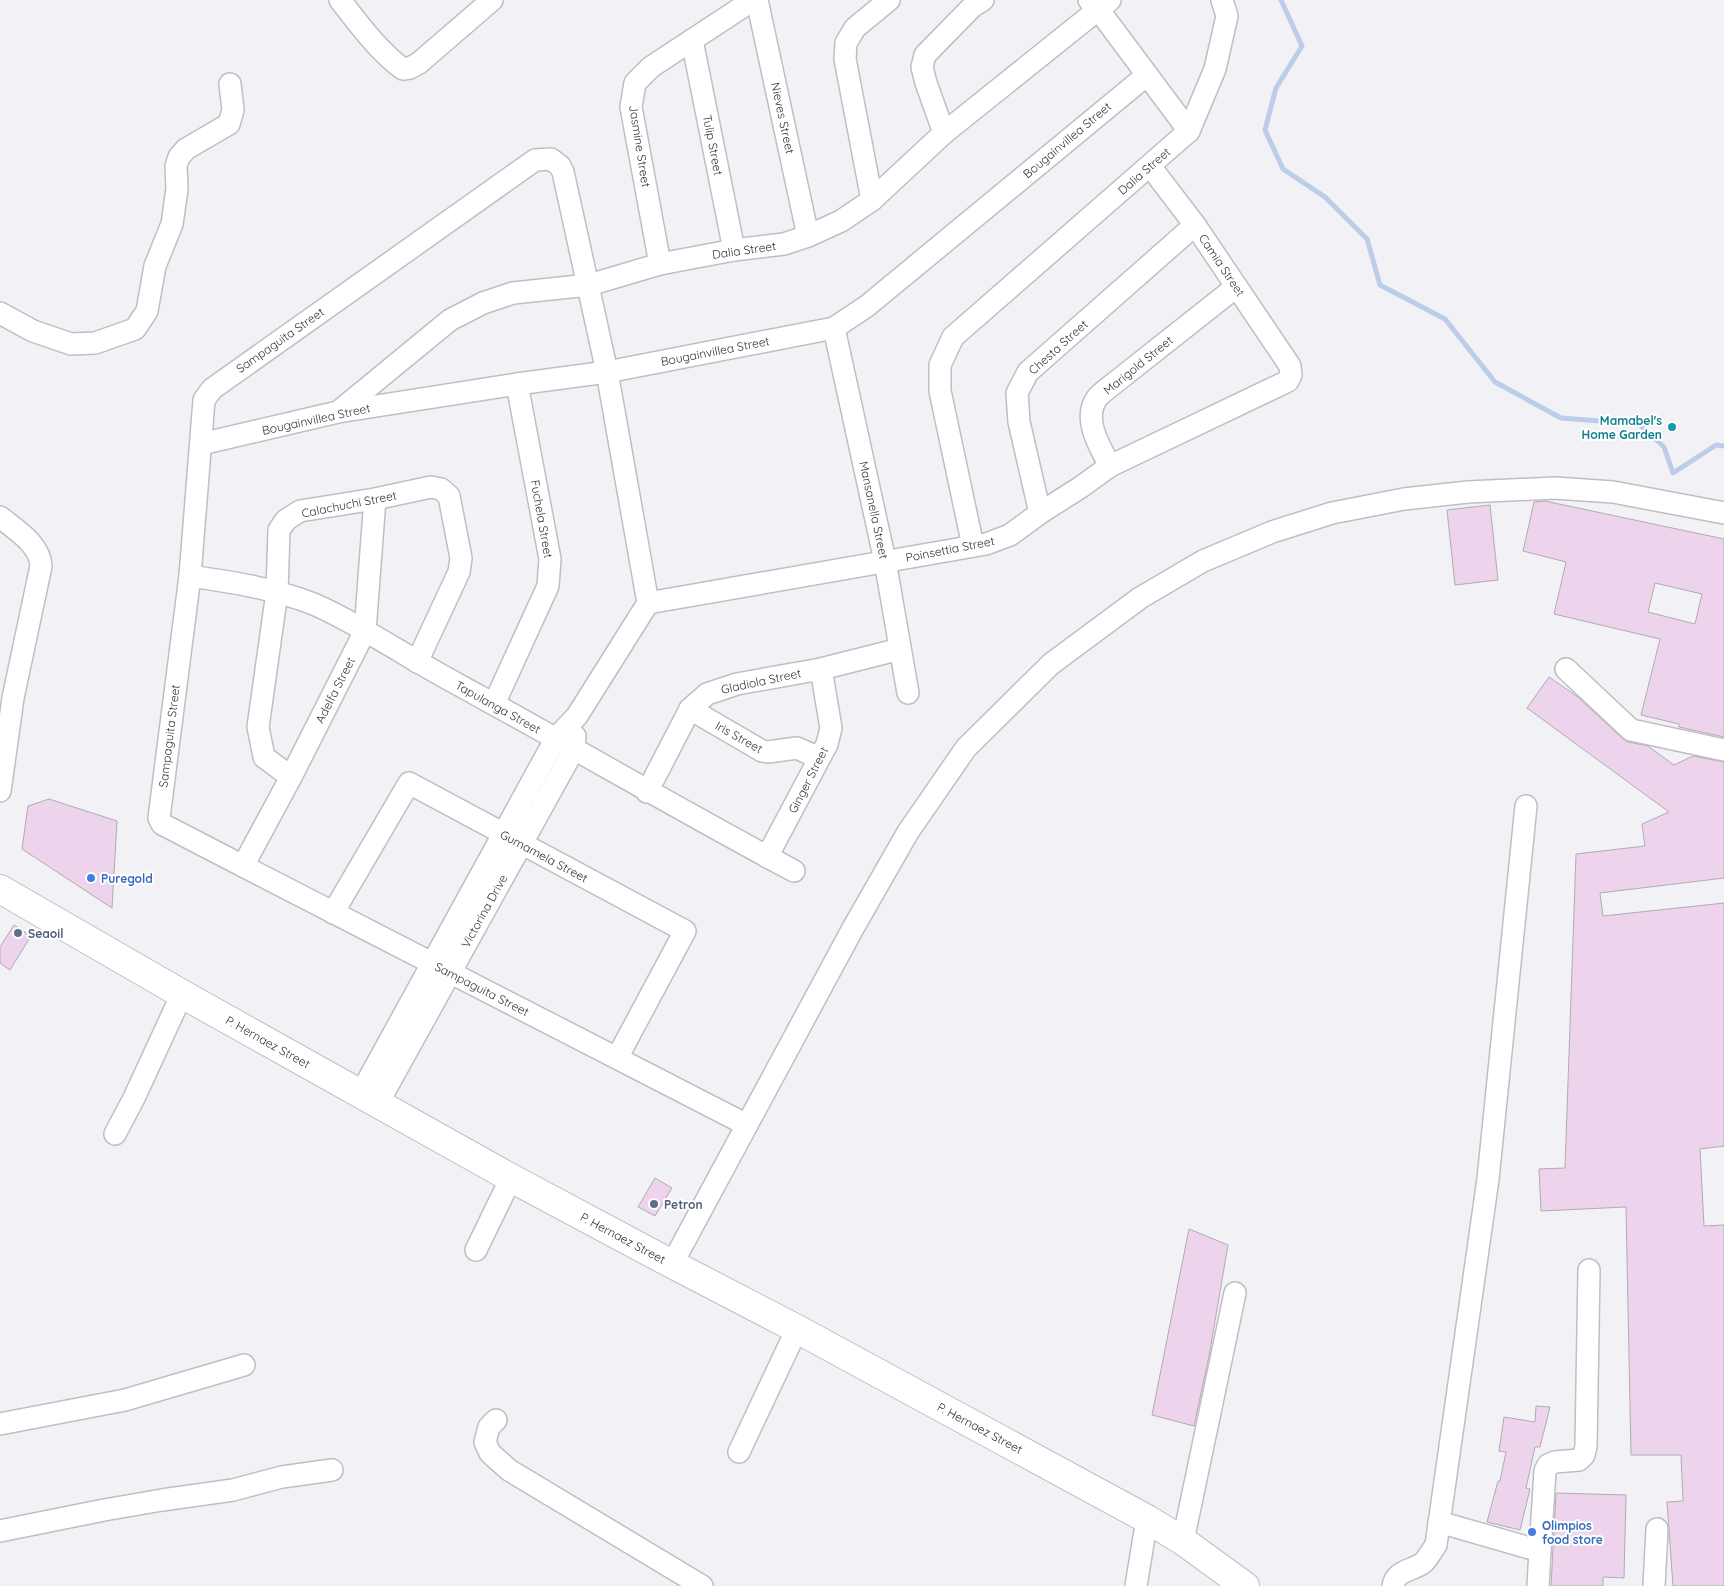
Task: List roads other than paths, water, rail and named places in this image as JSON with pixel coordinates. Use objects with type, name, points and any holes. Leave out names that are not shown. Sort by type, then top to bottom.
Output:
[{"type":"main road","name":"P. Hernaez Street","points":[[0,889],[182,994],[511,1178],[797,1329],[1147,1519],[1183,1541],[1245,1586]]},
{"type":"street","points":[[340,0],[362,28],[403,69],[410,68],[419,63],[492,0]]},
{"type":"street","name":"Jasmine Street","points":[[660,264],[631,108],[635,83],[651,68],[753,0]]},
{"type":"street","name":"Nieves Street","points":[[757,0],[808,236]]},
{"type":"street","points":[[872,200],[845,59],[846,43],[855,28],[889,0]]},
{"type":"street","name":"Dalia Street","points":[[973,546],[940,390],[940,365],[953,337],[1189,131],[1215,69],[1226,16],[1222,0]]},
{"type":"street","points":[[944,133],[922,67],[925,55],[974,2]]},
{"type":"street","points":[[1099,3],[1147,75],[1189,131]]},
{"type":"street","name":"Dalia Street","points":[[338,412],[450,320],[483,303],[513,293],[589,285],[660,264],[734,250],[784,244],[808,236],[841,221],[872,200],[944,133],[1099,3]]},
{"type":"street","name":"Tulip Street","points":[[692,40],[734,250]]},
{"type":"street","name":"Bougainvillea Street","points":[[201,444],[338,412],[607,372],[834,328],[875,299],[1147,75]]},
{"type":"street","points":[[0,312],[33,331],[71,344],[95,343],[135,329],[147,311],[156,266],[172,224],[177,189],[176,166],[179,157],[186,150],[229,124],[233,110],[230,84]]},
{"type":"street","name":"Sampaguita Street","points":[[589,285],[563,172],[560,166],[551,159],[535,160],[212,389],[204,400],[190,576],[159,818],[162,824],[747,1125]]},
{"type":"street","name":"Camia Street","points":[[1150,166],[1195,225],[1290,366]]},
{"type":"street","name":"Chesta Street","points":[[1040,513],[1019,422],[1017,393],[1028,372],[1195,225]]},
{"type":"street","points":[[589,285],[607,372],[648,603]]},
{"type":"street","name":"Marigold Street","points":[[1110,466],[1096,441],[1091,416],[1097,399],[1236,287]]},
{"type":"street","name":"Mansanella Street","points":[[834,328],[885,561],[908,693]]},
{"type":"street","name":"Poinsettia Street","points":[[648,603],[986,544],[1010,535],[1110,466],[1288,380],[1291,375],[1290,366]]},
{"type":"street","name":"Fuchela Street","points":[[494,704],[548,586],[550,559],[517,384]]},
{"type":"street","name":"Calachuchi Street","points":[[291,777],[264,757],[258,727],[277,592],[279,530],[286,520],[300,511],[375,499],[430,487],[441,489],[449,496],[461,558],[459,572],[417,662]]},
{"type":"street","points":[[672,1264],[847,938],[908,832],[966,748],[1051,664],[1140,598],[1203,561],[1272,532],[1332,513],[1404,499],[1468,492],[1555,488],[1614,492],[1724,513]]},
{"type":"street","name":"Adelfa Street","points":[[243,866],[291,777],[365,631],[375,499]]},
{"type":"street","points":[[0,517],[36,548],[41,557],[42,566],[7,692],[0,791]]},
{"type":"street","name":"Tapulanga Street","points":[[190,576],[244,583],[312,604],[365,631],[417,662],[565,743],[647,792],[794,871]]},
{"type":"street","name":"Victorina Drive","points":[[369,1098],[565,743],[578,716],[648,603]]},
{"type":"street","name":"Gladiola Street","points":[[647,792],[690,709],[706,694],[737,684],[821,669],[900,650]]},
{"type":"street","name":"Ginger Street","points":[[767,857],[826,744],[831,728],[821,669]]},
{"type":"street","points":[[1566,669],[1631,730],[1724,750]]},
{"type":"street","name":"Iris Street","points":[[690,709],[762,751],[768,752],[797,748],[819,758]]},
{"type":"street","name":"Gumamela Street","points":[[333,913],[409,783],[685,931],[617,1058]]},
{"type":"street","points":[[1393,1586],[1394,1581],[1404,1571],[1423,1563],[1436,1545],[1488,1179],[1526,806]]},
{"type":"street","points":[[115,1134],[134,1098],[182,994]]},
{"type":"street","points":[[476,1250],[511,1178]]},
{"type":"street","points":[[1538,1586],[1545,1471],[1548,1465],[1555,1462],[1579,1460],[1584,1456],[1586,1446],[1589,1270]]},
{"type":"street","points":[[1183,1541],[1235,1293]]},
{"type":"street","points":[[739,1452],[797,1329]]},
{"type":"street","points":[[0,1424],[125,1400],[244,1365]]},
{"type":"street","points":[[496,1420],[489,1428],[485,1442],[490,1453],[509,1470],[702,1586]]},
{"type":"street","points":[[0,1530],[114,1508],[233,1490],[282,1477],[332,1470]]},
{"type":"street","points":[[1136,1586],[1147,1519]]},
{"type":"street","points":[[1439,1522],[1540,1551]]},
{"type":"street","points":[[1654,1586],[1657,1529]]},
{"type":"waterway","points":[[1281,0],[1302,46],[1276,88],[1265,130],[1283,169],[1325,197],[1367,239],[1380,285],[1445,319],[1495,382],[1561,418],[1639,424],[1664,447],[1673,473],[1716,445],[1724,446]]},
{"type":"place","name":"Mamabel's Home Garden","points":[[1672,427]]},
{"type":"place","name":"Puregold","points":[[91,878]]},
{"type":"place","name":"Seaoil","points":[[18,933]]},
{"type":"place","name":"Petron","points":[[654,1204]]},
{"type":"place","name":"Olimpios food store","points":[[1532,1532]]}]
